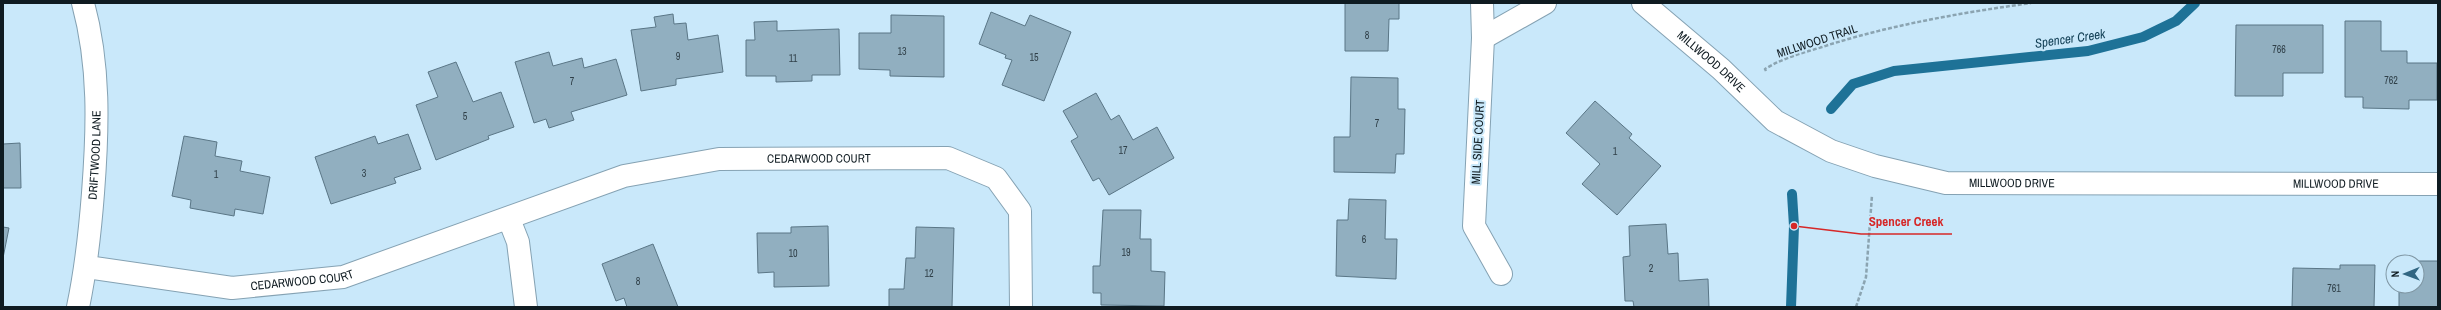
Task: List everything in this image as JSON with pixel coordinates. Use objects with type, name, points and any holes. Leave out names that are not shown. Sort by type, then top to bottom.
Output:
[{"type":"street","name":"DRIFTWOOD LANE","points":[[78,307],[87,267],[98,129],[96,70],[90,31],[83,3]]},
{"type":"street","name":"MILL SIDE COURT","points":[[1482,3],[1483,38],[1474,226],[1501,274]]},
{"type":"street","points":[[1483,38],[1545,3]]},
{"type":"street","name":"MILLWOOD DRIVE","points":[[1643,3],[1721,69],[1775,121],[1831,150],[1875,166],[1946,183],[2438,184]]},
{"type":"street","name":"CEDARWOOD COURT","points":[[87,267],[232,288],[343,277],[509,219],[624,176],[719,159],[948,158],[996,178],[1020,210],[1021,307]]},
{"type":"street","points":[[509,219],[518,242],[526,307]]},
{"type":"path","name":"MILLWOOD TRAIL","points":[[1768,74],[1765,69],[1778,62],[1848,38],[1924,20],[2031,3]]},
{"type":"path","points":[[1856,307],[1866,276],[1875,166]]},
{"type":"building","points":[[1345,3],[1399,3],[1399,19],[1389,19],[1388,51],[1345,51]]},
{"type":"building","points":[[991,12],[1025,26],[1030,15],[1071,32],[1044,101],[1002,85],[1012,60],[1005,58],[1006,55],[979,44]]},
{"type":"building","points":[[673,14],[674,24],[686,23],[688,40],[718,35],[723,72],[676,79],[676,85],[641,91],[631,30],[656,27],[654,17]]},
{"type":"building","points":[[891,15],[944,16],[944,77],[890,76],[890,70],[859,69],[859,33],[891,33]]},
{"type":"building","points":[[777,21],[777,31],[839,29],[840,75],[812,75],[812,81],[776,82],[776,76],[746,76],[746,40],[755,40],[754,22]]},
{"type":"building","points":[[2345,21],[2381,21],[2381,51],[2407,51],[2407,63],[2437,63],[2437,100],[2409,100],[2409,109],[2363,108],[2363,97],[2345,97]]},
{"type":"building","points":[[2236,25],[2323,25],[2323,73],[2283,73],[2283,96],[2235,96]]},
{"type":"building","points":[[549,52],[553,66],[582,58],[584,68],[616,59],[627,95],[571,112],[574,120],[549,128],[546,119],[534,123],[515,62]]},
{"type":"building","points":[[456,62],[473,102],[501,92],[514,127],[488,136],[489,139],[436,160],[416,105],[438,97],[428,72]]},
{"type":"building","points":[[1351,77],[1398,78],[1398,109],[1405,109],[1404,154],[1396,154],[1395,173],[1334,172],[1334,137],[1350,137]]},
{"type":"building","points":[[1096,93],[1111,120],[1119,115],[1133,140],[1157,127],[1174,158],[1109,195],[1099,178],[1093,181],[1071,141],[1078,137],[1063,111]]},
{"type":"building","points":[[1595,101],[1632,134],[1629,138],[1661,166],[1617,215],[1582,184],[1600,164],[1566,133]]},
{"type":"building","points":[[408,134],[421,169],[394,178],[396,183],[331,204],[315,157],[375,136],[378,144]]},
{"type":"building","points":[[184,136],[217,142],[215,156],[242,161],[240,171],[270,177],[263,214],[235,209],[234,216],[190,208],[191,200],[172,196]]},
{"type":"building","points":[[20,143],[21,188],[3,188],[3,144]]},
{"type":"building","points":[[1349,199],[1386,200],[1385,239],[1397,239],[1396,279],[1336,276],[1337,220],[1348,220]]},
{"type":"building","points":[[1103,210],[1141,210],[1140,239],[1151,239],[1151,271],[1165,272],[1164,306],[1101,305],[1101,293],[1093,293],[1093,266],[1100,266]]},
{"type":"building","points":[[1666,224],[1668,254],[1678,253],[1679,281],[1708,279],[1709,307],[1634,307],[1633,301],[1625,301],[1623,257],[1630,256],[1629,226]]},
{"type":"building","points":[[828,226],[829,286],[774,287],[774,272],[758,273],[757,233],[791,233],[791,227]]},
{"type":"building","points":[[3,227],[9,228],[3,258]]},
{"type":"building","points":[[916,227],[954,228],[952,307],[889,307],[889,289],[904,289],[906,258],[915,258]]},
{"type":"building","points":[[653,244],[678,307],[627,307],[624,298],[616,301],[602,264]]},
{"type":"building","points":[[2425,261],[2438,261],[2438,307],[2399,307],[2399,294],[2425,294]]},
{"type":"building","points":[[2340,265],[2375,265],[2374,307],[2292,307],[2293,268],[2340,269]]},
{"type":"waterway","name":"Spencer Creek","points":[[1831,109],[1853,84],[1894,71],[2088,51],[2143,37],[2176,21],[2195,3]]},
{"type":"waterway","name":"Spencer Creek","points":[[1791,307],[1794,226],[1792,194]]},
{"type":"place","name":"Spencer Creek","points":[[1794,226]]}]
